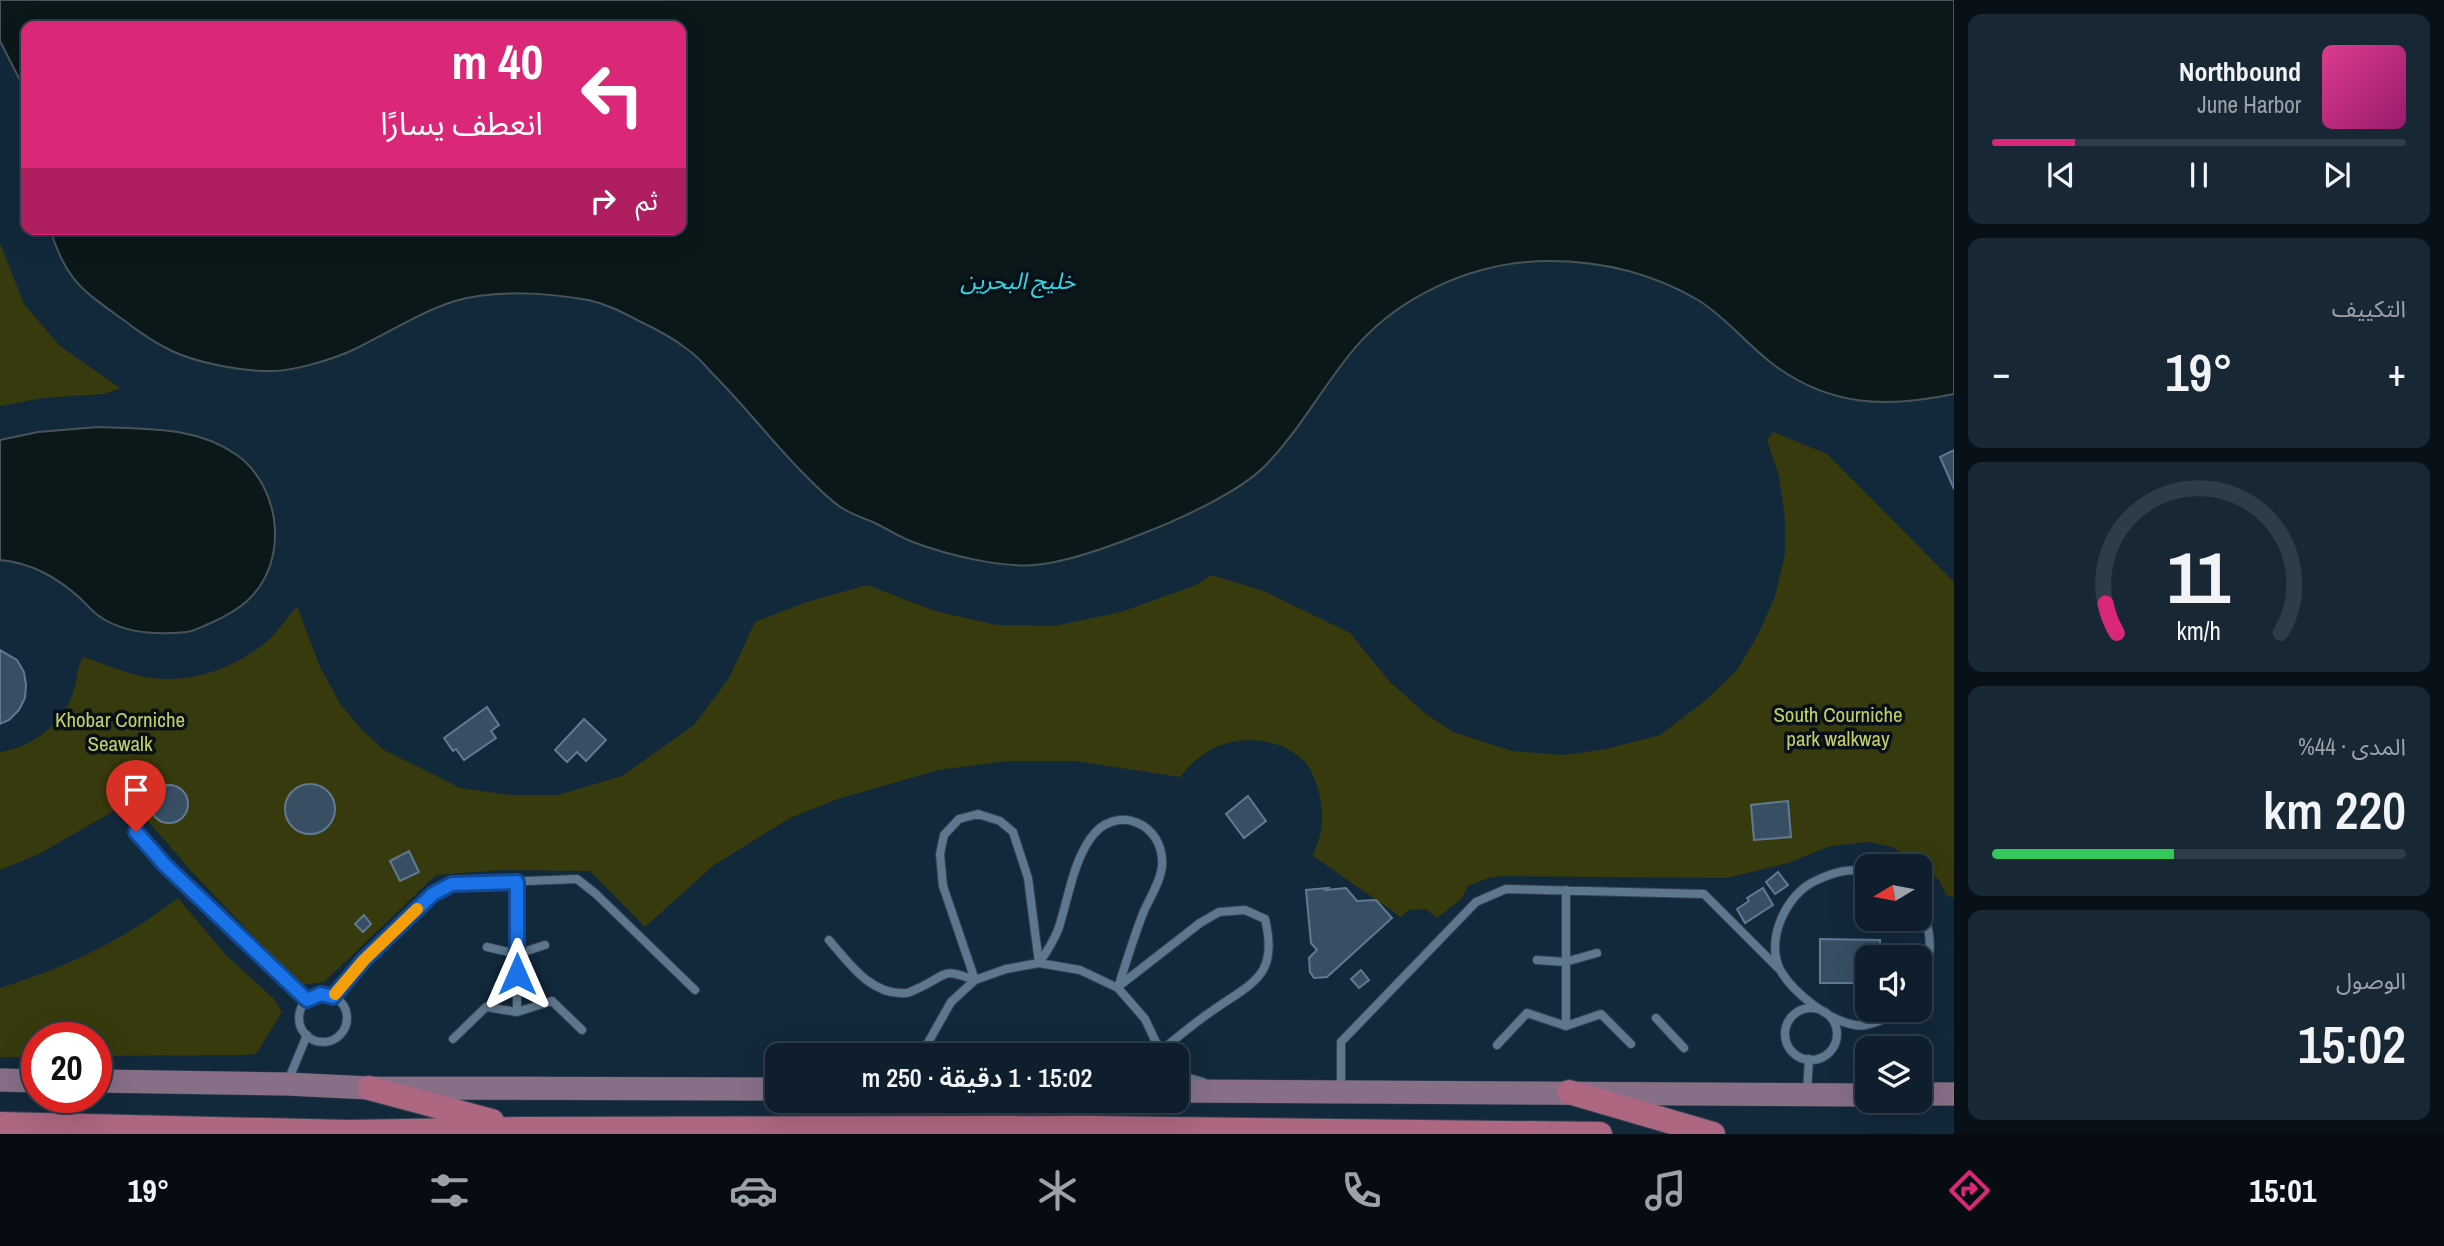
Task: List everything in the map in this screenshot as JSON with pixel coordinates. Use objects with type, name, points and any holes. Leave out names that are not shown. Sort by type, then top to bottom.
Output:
[{"type":"main road","points":[[369,1088],[519,1129]]},
{"type":"main road","points":[[1569,1092],[1713,1134]]},
{"type":"main road","points":[[0,1124],[348,1132],[1088,1128],[1600,1134]]},
{"type":"street","points":[[0,1080],[21,1080]]},
{"type":"street","points":[[112,1081],[369,1088],[765,1089]]},
{"type":"street","points":[[1189,1091],[1855,1095]]},
{"type":"street","points":[[1932,1094],[1954,1094]]},
{"type":"lane","points":[[975,980],[943,886],[940,854],[944,835],[959,820],[978,814],[1000,821],[1013,832],[1028,878],[1040,963]]},
{"type":"lane","points":[[1040,963],[1056,934],[1079,861],[1090,838],[1104,824],[1118,820],[1132,821],[1151,830],[1159,848],[1162,867],[1134,936],[1118,988]]},
{"type":"lane","points":[[136,832],[165,865],[307,1000]]},
{"type":"lane","points":[[1781,971],[1775,948],[1779,923],[1791,901],[1808,884],[1832,873],[1855,870]]},
{"type":"lane","points":[[333,997],[364,960],[433,894],[452,884],[577,879],[695,990]]},
{"type":"lane","points":[[517,882],[517,1012]]},
{"type":"lane","points":[[1340,1092],[1341,1042],[1476,902],[1506,889],[1704,894],[1820,1011],[1836,1025],[1836,1042],[1825,1056],[1809,1059],[1801,1057],[1789,1046],[1786,1030],[1793,1015],[1800,1009],[1809,1007],[1820,1011],[1856,1026],[1876,1022]]},
{"type":"lane","points":[[1566,890],[1566,1026]]},
{"type":"lane","points":[[1118,988],[1200,923],[1219,912],[1245,910],[1265,919],[1270,939],[1268,961],[1255,983],[1210,1012],[1173,1043]]},
{"type":"lane","points":[[828,940],[858,975],[881,988],[906,993],[944,973],[956,973],[975,980]]},
{"type":"lane","points":[[487,947],[517,954],[545,945]]},
{"type":"lane","points":[[1537,960],[1565,962],[1597,953]]},
{"type":"lane","points":[[927,1043],[951,1002],[975,980],[1006,969],[1040,963],[1080,971],[1118,988],[1145,1019],[1156,1043]]},
{"type":"lane","points":[[321,994],[333,997],[345,1010],[346,1018],[341,1032],[328,1041],[313,1040],[299,1021],[302,1006],[307,1000],[321,994]]},
{"type":"lane","points":[[453,1039],[486,1007],[517,1012],[552,1001],[582,1030]]},
{"type":"lane","points":[[1497,1045],[1527,1013],[1566,1026],[1601,1014],[1631,1044]]},
{"type":"lane","points":[[1656,1018],[1684,1048]]},
{"type":"lane","points":[[286,1084],[307,1035]]},
{"type":"lane","points":[[1807,1095],[1809,1059]]},
{"type":"lane","points":[[1189,1077],[1240,1091]]},
{"type":"green space","points":[[0,243],[24,304],[60,346],[120,388],[104,394],[43,398],[0,406]]},
{"type":"green space","points":[[1773,432],[1827,454],[1954,582],[1954,898],[1946,895],[1939,880],[1932,874],[1932,854],[1904,854],[1892,847],[1869,842],[1830,846],[1788,863],[1727,878],[1488,878],[1468,886],[1461,899],[1437,918],[1426,909],[1409,910],[1401,917],[1313,856],[1322,814],[1317,786],[1310,770],[1303,760],[1286,748],[1265,741],[1250,740],[1212,749],[1180,777],[1075,761],[1008,761],[938,770],[838,799],[790,818],[714,865],[645,927],[590,871],[502,870],[436,875],[324,982],[300,985],[192,872],[131,801],[39,854],[0,870],[0,752],[12,750],[34,740],[62,715],[73,693],[83,657],[145,677],[193,677],[224,668],[252,653],[274,635],[297,606],[320,667],[341,705],[384,750],[460,788],[510,795],[558,795],[622,776],[694,725],[729,678],[755,622],[807,602],[867,585],[935,611],[997,625],[1054,626],[1121,612],[1196,585],[1211,575],[1264,591],[1350,633],[1390,682],[1426,714],[1453,732],[1512,751],[1564,755],[1606,749],[1660,735],[1706,700],[1737,670],[1759,633],[1775,596],[1785,554],[1785,519],[1779,476],[1767,440]]},
{"type":"green space","points":[[178,898],[227,956],[274,999],[282,1012],[257,1053],[112,1056],[112,1022],[21,1022],[21,1057],[0,1057],[0,988],[71,962],[115,940]]},
{"type":"water","name":"خليج البحرين","points":[[0,0],[1954,0],[1954,394],[1883,402],[1838,396],[1795,379],[1764,357],[1708,307],[1663,283],[1626,270],[1588,263],[1520,263],[1463,276],[1436,287],[1386,318],[1346,359],[1277,453],[1253,476],[1223,496],[1154,529],[1067,559],[1028,565],[977,560],[913,542],[842,508],[801,471],[694,354],[658,330],[602,304],[539,294],[470,297],[429,311],[355,349],[325,361],[278,371],[258,371],[206,363],[159,344],[87,292],[70,273],[56,247],[52,235],[686,235],[686,21],[21,21],[21,82],[0,41]]},
{"type":"water","points":[[98,427],[152,429],[187,434],[221,446],[237,455],[252,469],[271,505],[275,525],[270,566],[261,585],[247,601],[221,618],[190,631],[142,632],[109,622],[96,614],[71,590],[43,572],[23,564],[0,560],[0,440],[38,432]]},
{"type":"building","points":[[1954,450],[1954,489],[1940,457]]},
{"type":"building","points":[[0,650],[17,660],[24,672],[26,685],[25,698],[19,710],[9,720],[0,724]]},
{"type":"building","points":[[487,707],[499,725],[491,731],[496,738],[464,760],[444,738]]},
{"type":"building","points":[[584,719],[606,740],[586,761],[577,752],[567,762],[555,750]]},
{"type":"building","points":[[310,784],[328,791],[335,809],[328,827],[310,834],[292,827],[285,809],[292,791]]},
{"type":"building","points":[[169,785],[182,791],[188,804],[182,817],[169,823],[156,817],[150,804],[156,791]]},
{"type":"building","points":[[1248,796],[1266,821],[1244,838],[1226,814]]},
{"type":"building","points":[[1788,801],[1791,837],[1754,840],[1751,805]]},
{"type":"building","points":[[409,851],[419,872],[400,881],[390,861]]},
{"type":"building","points":[[1778,872],[1788,885],[1775,894],[1766,882]]},
{"type":"building","points":[[1328,888],[1326,890],[1346,888],[1357,901],[1376,900],[1392,918],[1327,977],[1314,978],[1310,972],[1309,958],[1317,950],[1311,943],[1306,890]]},
{"type":"building","points":[[1763,888],[1773,905],[1745,923],[1737,909],[1749,901],[1747,898]]},
{"type":"building","points":[[364,915],[371,924],[363,932],[355,924]]},
{"type":"building","points":[[1820,939],[1880,940],[1880,945],[1855,945],[1855,983],[1820,983]]},
{"type":"building","points":[[1361,970],[1369,980],[1359,988],[1351,979]]},
{"type":"slow traffic","points":[[335,994],[364,960],[417,909]]},
{"type":"route","points":[[136,832],[165,865],[307,1000],[321,994],[333,997],[364,960],[433,894],[452,884],[517,882],[517,974]]},
{"type":"park label","name":"South Courniche park walkway","points":[[1838,726]]},
{"type":"park label","name":"Khobar Corniche Seawalk","points":[[120,731]]}]
